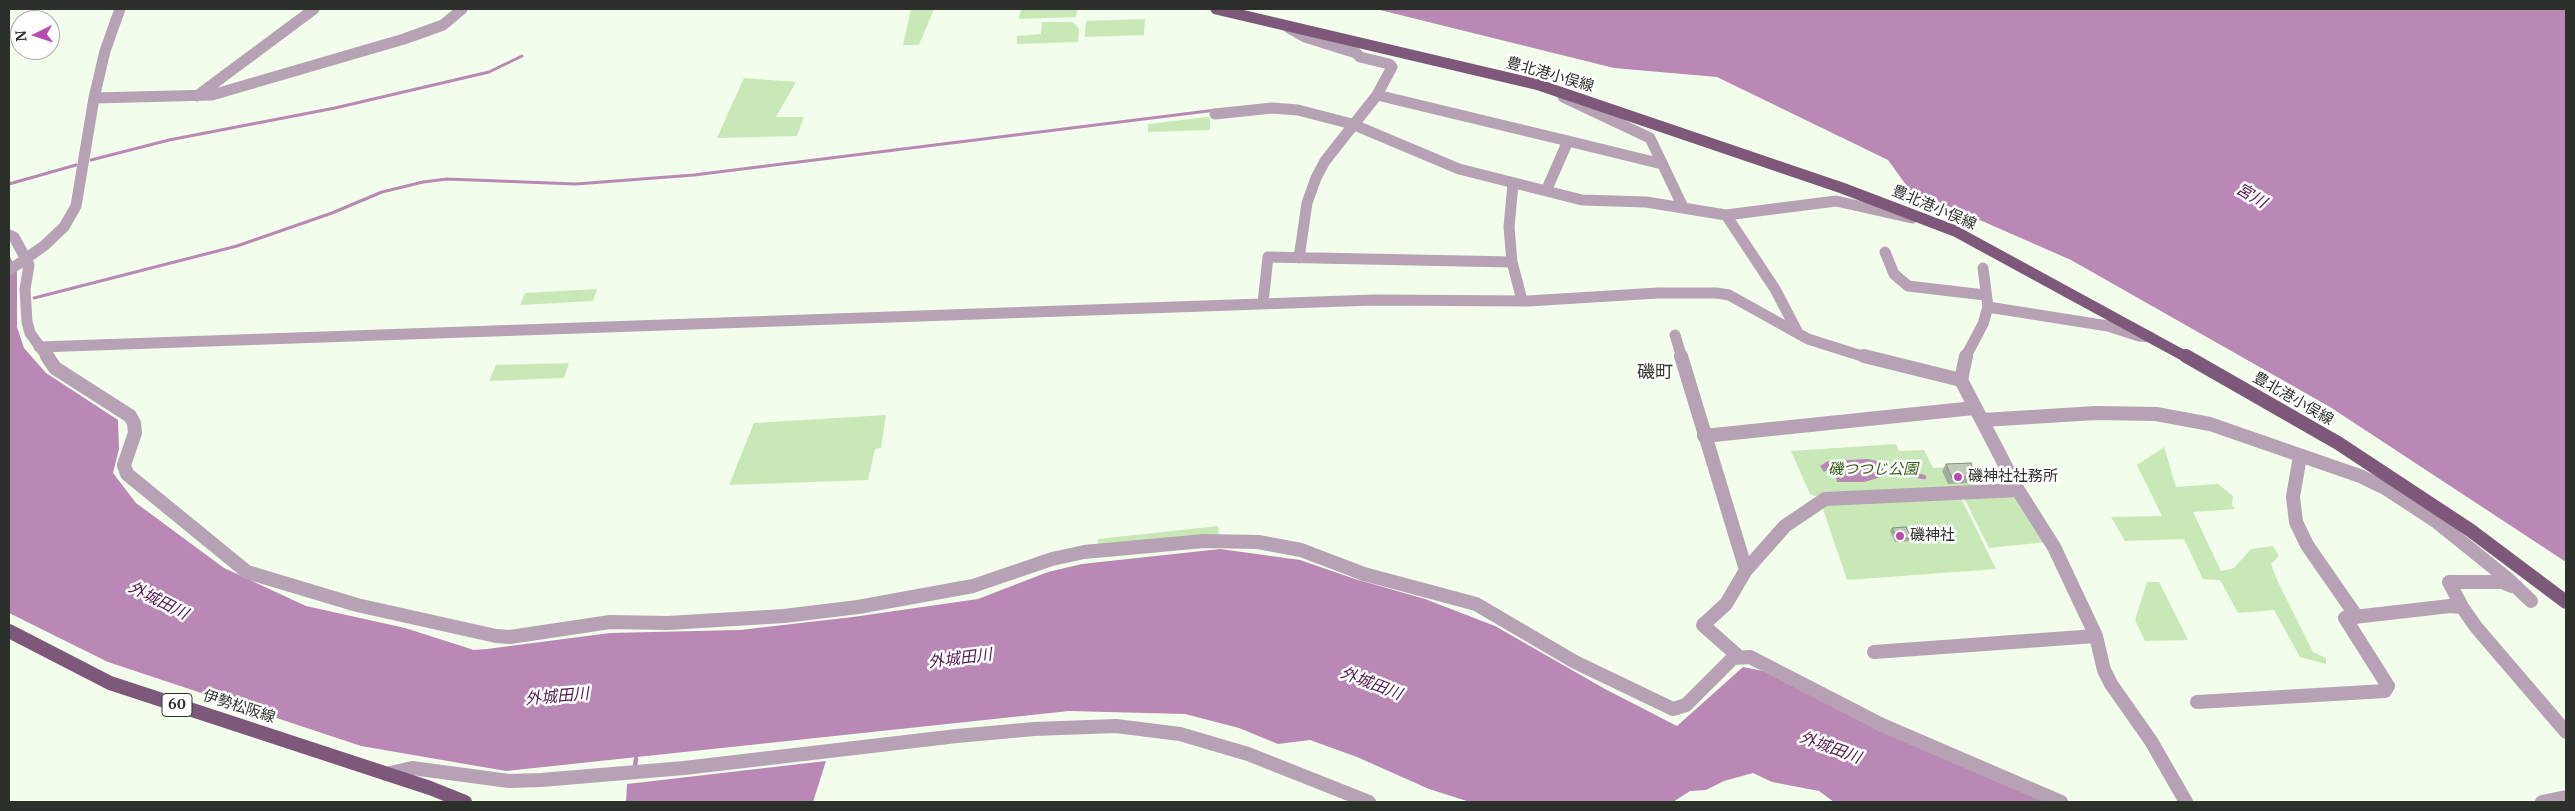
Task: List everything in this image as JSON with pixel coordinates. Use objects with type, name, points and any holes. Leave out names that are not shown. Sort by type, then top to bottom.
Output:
[{"type":"main road","name":"豊北港小俣線","points":[[1216,9],[1289,28],[1539,85],[1806,176],[1955,231],[2152,337],[2282,410],[2405,485],[2566,602]]},
{"type":"main road","name":"伊勢松阪線","points":[[9,631],[110,683],[465,802]]},
{"type":"street","points":[[9,270],[23,261],[64,227],[76,206],[94,98],[105,51],[120,9]]},
{"type":"street","points":[[197,96],[314,9]]},
{"type":"street","points":[[94,98],[212,95],[379,48],[443,24],[462,9]]},
{"type":"street","points":[[1289,28],[1305,37],[1389,64],[1392,67],[1377,95],[1352,124],[1325,161],[1316,178],[1307,203],[1299,258]]},
{"type":"street","points":[[1539,85],[1650,138],[1683,207]]},
{"type":"street","points":[[1377,95],[1662,164]]},
{"type":"street","points":[[1214,114],[1290,108],[1352,124],[1434,160],[1513,184],[1582,200],[1646,202],[1726,215],[1836,201],[1930,221]]},
{"type":"street","points":[[1546,191],[1568,141]]},
{"type":"street","points":[[1513,184],[1509,227],[1512,262],[1522,300]]},
{"type":"street","points":[[1726,215],[1775,289],[1797,330]]},
{"type":"street","points":[[9,235],[14,238],[23,261],[29,265],[25,289],[27,322],[30,333],[39,347],[55,368],[130,416],[134,423],[135,433],[124,465],[127,474],[247,572],[357,604],[496,636],[510,637],[610,622],[668,623],[784,616],[858,607],[973,586],[1052,559],[1084,552],[1226,540],[1258,542],[1301,550],[1364,574],[1476,604],[1575,662],[1673,709],[1686,705],[1733,658],[1738,656],[1750,657],[1882,724],[2061,802]]},
{"type":"street","points":[[1884,252],[1894,274],[1908,286],[2108,326],[2139,336],[2152,337]]},
{"type":"street","points":[[1263,303],[1268,257],[1512,262]]},
{"type":"street","points":[[1983,268],[1986,301],[1983,324],[1966,354],[1961,380],[2018,490],[2054,547],[2096,636],[2104,670],[2111,684],[2151,741],[2186,802]]},
{"type":"street","points":[[39,347],[1263,303],[1522,300],[1528,302],[1658,293],[1716,292],[1729,295],[1771,320],[1797,330],[1808,339],[1838,349],[1961,380]]},
{"type":"street","points":[[1676,336],[1704,436],[1746,570]]},
{"type":"street","points":[[1704,436],[1974,408]]},
{"type":"street","points":[[1983,420],[2096,413],[2156,414],[2210,424],[2360,476],[2402,498],[2464,542],[2531,601]]},
{"type":"street","points":[[2300,456],[2293,497],[2296,522],[2311,552],[2357,616]]},
{"type":"street","points":[[1738,656],[1703,626],[1726,604],[1746,570],[1785,526],[1825,499],[2018,490]]},
{"type":"street","points":[[2518,589],[2502,582],[2450,582],[2462,607],[2476,627],[2566,732]]},
{"type":"street","points":[[2197,702],[2385,691],[2388,686],[2346,618],[2450,606],[2462,607]]},
{"type":"street","points":[[1874,652],[2096,636]]},
{"type":"street","points":[[386,774],[412,768],[509,781],[542,780],[684,768],[957,736],[1034,729],[1116,726],[1180,734],[1248,754],[1361,800]]},
{"type":"street","points":[[2542,802],[2566,797]]},
{"type":"green space","points":[[911,9],[934,9],[919,45],[903,45]]},
{"type":"green space","points":[[1021,9],[1077,9],[1076,17],[1019,19]]},
{"type":"green space","points":[[1145,19],[1144,35],[1085,37],[1086,21]]},
{"type":"green space","points":[[1042,22],[1073,22],[1079,29],[1078,42],[1017,44],[1017,36],[1041,34]]},
{"type":"green space","points":[[744,78],[796,82],[776,117],[804,117],[797,136],[717,138]]},
{"type":"green space","points":[[1210,118],[1210,130],[1148,132],[1148,124]]},
{"type":"green space","points":[[597,289],[593,301],[520,305],[525,293]]},
{"type":"green space","points":[[569,363],[564,378],[489,381],[496,365]]},
{"type":"green space","points":[[886,415],[881,448],[875,449],[868,480],[729,485],[754,423]]},
{"type":"green space","name":"磯つつじ公園","points":[[1896,444],[1899,451],[1924,450],[1933,468],[1968,466],[1978,488],[1814,496],[1810,494],[1791,451]]},
{"type":"green space","points":[[2164,447],[2176,487],[2218,484],[2233,496],[2232,505],[2235,509],[2193,512],[2221,571],[2234,568],[2251,549],[2273,546],[2279,556],[2271,564],[2278,582],[2313,652],[2326,658],[2326,664],[2300,657],[2274,610],[2238,613],[2220,580],[2203,579],[2184,539],[2125,541],[2111,517],[2162,516],[2137,465]]},
{"type":"green space","points":[[2012,493],[2047,542],[1989,548],[1963,496]]},
{"type":"green space","points":[[1960,496],[1996,569],[1847,580],[1823,509],[1829,503]]},
{"type":"green space","points":[[1218,526],[1219,534],[1098,545],[1098,539]]},
{"type":"green space","points":[[2147,582],[2159,582],[2188,640],[2145,641],[2135,620]]},
{"type":"water","name":"宮川","points":[[1376,9],[2566,9],[2566,562],[2330,407],[2071,260],[1909,189],[1888,160],[1717,77],[1614,68]]},
{"type":"water","name":"外城田川","points":[[9,255],[17,270],[17,327],[24,348],[46,373],[118,420],[119,449],[113,473],[136,503],[224,568],[306,606],[405,628],[474,650],[610,633],[740,630],[853,617],[978,599],[1048,572],[1082,564],[1220,549],[1300,560],[1355,579],[1425,599],[1495,626],[1605,689],[1677,726],[1743,667],[1763,671],[2051,802],[1834,802],[1819,791],[1772,782],[1753,773],[1724,781],[1706,790],[1690,791],[1673,802],[1470,802],[1429,789],[1357,757],[1310,740],[1278,744],[1239,728],[1185,714],[1069,711],[506,771],[361,746],[108,662],[9,613]]},
{"type":"water","points":[[1867,459],[1900,466],[1898,473],[1900,475],[1892,474],[1864,482],[1837,482],[1836,477],[1827,470],[1824,472],[1820,466],[1828,461]]},
{"type":"water","points":[[826,761],[813,802],[626,802],[627,784]]},
{"type":"building","points":[[1971,463],[1975,476],[1952,478],[1946,464]]},
{"type":"building","points":[[1906,527],[1911,538],[1897,538],[1892,528]]},
{"type":"waterway","points":[[91,160],[169,140],[335,108],[489,72],[522,56]]},
{"type":"waterway","points":[[34,298],[237,246],[332,213],[382,192],[423,182],[447,179],[576,184],[694,175],[1216,110]]},
{"type":"waterway","points":[[9,184],[76,165]]},
{"type":"waterway","points":[[1899,472],[1924,477]]},
{"type":"waterway","points":[[635,766],[636,759]]},
{"type":"place","name":"磯神社社務所","points":[[1958,477]]},
{"type":"place","name":"磯神社","points":[[1900,536]]},
{"type":"district","name":"磯町","points":[[1655,373]]}]
